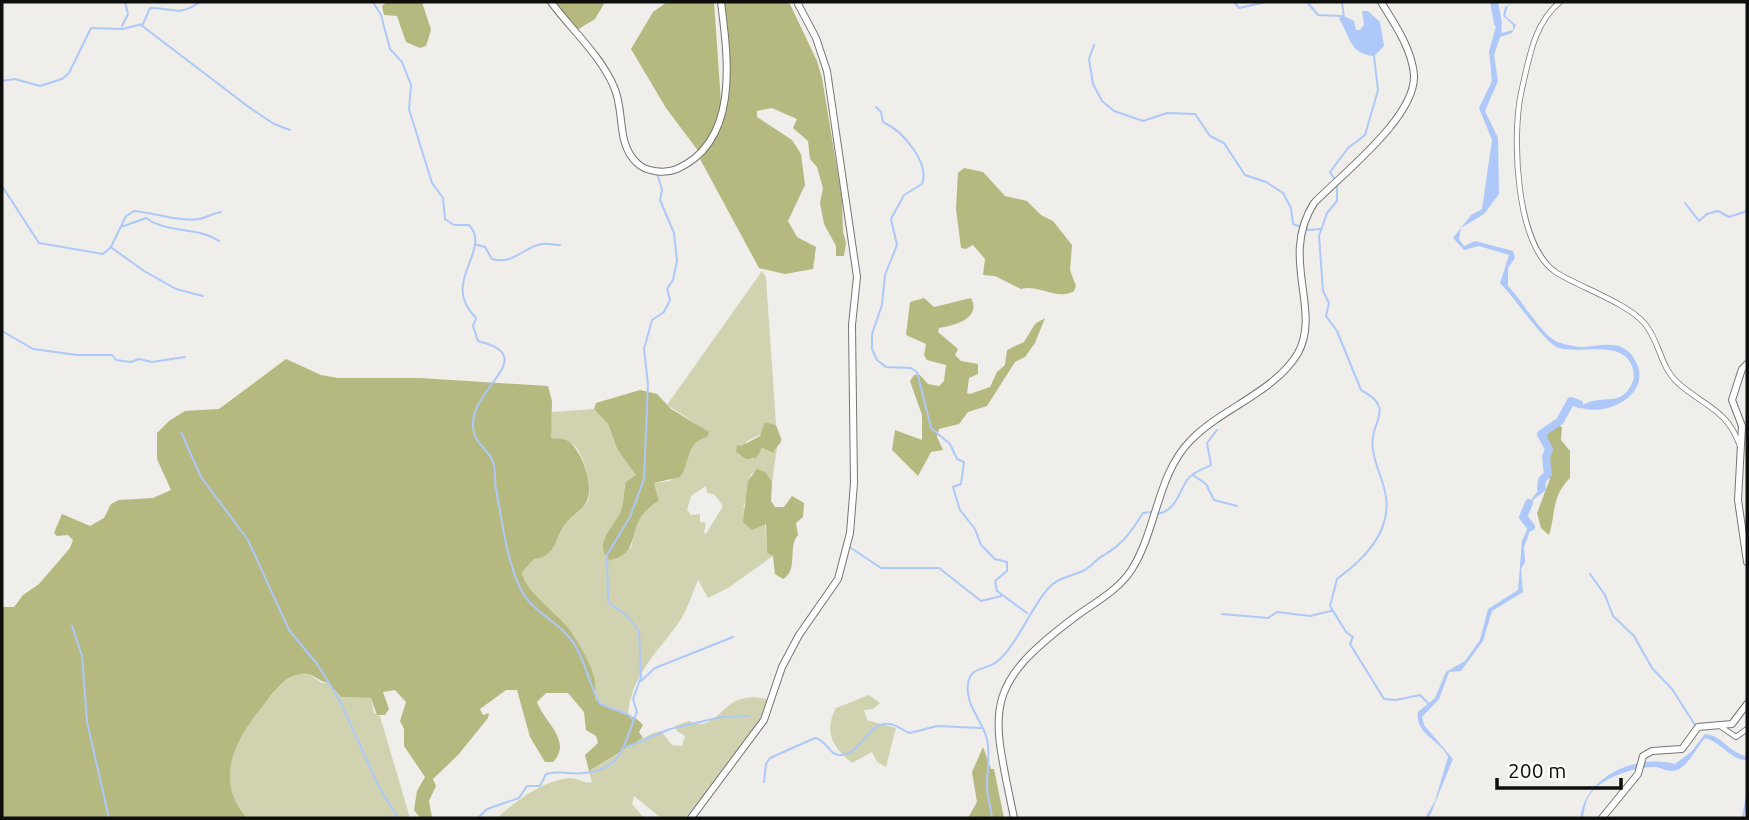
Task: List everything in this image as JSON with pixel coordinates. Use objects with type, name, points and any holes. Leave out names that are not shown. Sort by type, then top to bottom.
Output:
[{"type":"street","points":[[551,2],[614,85],[630,156],[642,168],[660,172],[677,169],[689,162],[716,134],[723,111],[727,64],[721,2]]},
{"type":"street","points":[[691,818],[764,720],[779,674],[793,646],[838,579],[850,533],[854,483],[852,326],[857,277],[827,71],[816,38],[797,2]]},
{"type":"street","points":[[1014,818],[997,728],[1002,695],[1017,666],[1042,642],[1125,579],[1140,555],[1167,480],[1183,449],[1199,432],[1283,371],[1300,349],[1306,324],[1297,256],[1308,212],[1401,114],[1413,90],[1414,75],[1408,51],[1381,2]]},
{"type":"street","points":[[1560,2],[1544,16],[1539,25],[1517,116],[1517,157],[1523,212],[1530,234],[1541,260],[1554,271],[1645,323],[1664,365],[1675,381],[1721,414],[1732,426],[1742,452]]},
{"type":"street","points":[[1747,364],[1742,369],[1732,400],[1742,423],[1738,500],[1747,562]]},
{"type":"street","points":[[1602,818],[1640,771],[1640,762],[1652,751],[1682,749],[1703,725],[1732,723],[1747,704]]},
{"type":"street","points":[[1719,724],[1736,737],[1747,729]]},
{"type":"green space","points":[[387,2],[422,2],[431,30],[426,46],[420,48],[406,42],[397,16],[384,15],[382,6]]},
{"type":"green space","points":[[550,2],[605,2],[595,19],[572,33]]},
{"type":"green space","points":[[667,2],[714,2],[721,103],[714,130],[699,152],[666,108],[631,49],[653,12]]},
{"type":"green space","points":[[722,2],[789,2],[817,61],[842,199],[846,243],[844,256],[836,256],[836,246],[824,224],[820,203],[823,188],[817,167],[810,159],[808,141],[793,128],[797,119],[772,108],[757,111],[757,117],[792,140],[801,154],[805,185],[788,221],[797,237],[816,247],[813,269],[785,274],[759,268],[700,159],[718,134],[724,109]]},
{"type":"green space","points":[[964,168],[983,172],[1005,196],[1027,201],[1041,215],[1053,221],[1072,245],[1070,270],[1076,286],[1074,291],[1061,294],[1021,289],[995,276],[983,275],[985,259],[973,245],[966,249],[961,248],[956,209],[958,173]]},
{"type":"green space","points":[[762,271],[766,277],[776,425],[765,422],[763,433],[747,441],[738,454],[753,459],[762,448],[772,453],[777,448],[772,482],[760,470],[751,474],[749,495],[743,507],[761,524],[765,523],[767,553],[773,556],[728,588],[708,598],[698,580],[681,620],[639,677],[628,715],[606,709],[595,699],[587,664],[576,640],[567,626],[528,586],[521,572],[534,559],[550,551],[565,525],[588,501],[587,473],[576,447],[567,441],[550,438],[552,412],[594,409],[608,424],[617,450],[636,470],[635,479],[624,486],[623,507],[604,539],[606,558],[631,548],[636,524],[645,512],[659,501],[654,483],[670,481],[687,463],[692,446],[707,437],[695,423],[667,405]],"holes":[[[706,486],[707,493],[714,494],[723,506],[706,534],[706,523],[700,522],[700,514],[691,515],[687,510],[691,496]]]},
{"type":"green space","points":[[924,298],[934,307],[971,298],[973,311],[970,316],[959,323],[939,328],[938,332],[958,349],[955,355],[961,361],[978,364],[978,374],[969,378],[967,393],[970,394],[990,387],[997,372],[1005,365],[1007,350],[1024,342],[1035,324],[1045,318],[1035,343],[1025,357],[1015,362],[987,406],[968,412],[959,424],[939,429],[937,437],[943,450],[931,452],[918,476],[892,450],[895,430],[922,440],[922,415],[910,381],[914,375],[919,374],[928,384],[939,386],[944,381],[946,365],[927,360],[924,355],[926,344],[906,335],[910,302]]},
{"type":"green space","points":[[286,359],[321,375],[338,378],[420,378],[548,386],[552,401],[551,438],[566,440],[576,450],[584,466],[589,491],[584,505],[567,522],[552,550],[534,559],[522,572],[535,595],[567,626],[588,660],[595,682],[595,699],[638,720],[643,725],[639,732],[643,738],[589,771],[585,755],[598,743],[596,736],[586,730],[584,712],[568,693],[546,693],[537,702],[559,739],[560,747],[553,762],[545,762],[530,737],[517,690],[506,690],[480,709],[483,715],[489,713],[488,718],[458,755],[433,779],[436,786],[429,801],[432,817],[420,818],[414,810],[417,791],[425,777],[404,746],[404,729],[400,721],[406,702],[395,690],[383,692],[389,709],[385,715],[377,715],[371,698],[341,697],[329,683],[308,674],[300,674],[283,682],[275,691],[253,718],[237,745],[230,774],[231,789],[247,818],[2,818],[2,607],[14,607],[23,595],[39,584],[70,548],[73,540],[68,535],[57,536],[54,533],[62,514],[90,526],[104,518],[111,504],[119,500],[153,498],[171,490],[157,459],[157,433],[185,411],[219,409]]},
{"type":"green space","points":[[640,390],[657,394],[671,409],[709,432],[707,437],[692,448],[680,477],[654,483],[659,501],[639,520],[626,552],[609,560],[603,548],[604,542],[621,511],[626,482],[636,475],[617,449],[608,424],[594,409],[596,403]]},
{"type":"green space","points":[[765,422],[776,425],[781,438],[773,453],[762,448],[756,458],[746,459],[736,452],[737,445],[741,446],[760,436]]},
{"type":"green space","points":[[1557,425],[1562,427],[1561,440],[1570,451],[1570,478],[1557,499],[1549,535],[1541,528],[1537,513],[1550,479],[1547,459],[1551,444],[1543,436]]},
{"type":"green space","points":[[757,469],[765,472],[772,482],[771,501],[775,507],[784,507],[792,496],[804,503],[803,517],[796,523],[798,535],[793,546],[791,570],[783,579],[775,574],[773,556],[767,553],[766,524],[752,530],[743,522],[748,481]]},
{"type":"green space","points":[[307,673],[322,683],[329,683],[341,697],[371,698],[374,713],[380,716],[410,818],[247,818],[231,788],[232,759],[254,717],[278,689],[287,680]]},
{"type":"green space","points":[[869,695],[880,703],[873,709],[864,710],[867,720],[896,728],[886,767],[877,762],[872,752],[852,763],[835,745],[830,732],[836,708]]},
{"type":"green space","points":[[753,697],[767,699],[755,728],[733,760],[685,818],[661,818],[634,796],[632,804],[644,818],[497,818],[521,798],[550,783],[570,778],[592,782],[589,771],[651,734],[661,731],[672,745],[682,746],[685,736],[677,731],[675,726],[689,721],[696,724],[708,723],[734,702]]},
{"type":"green space","points":[[983,747],[991,769],[994,769],[1004,818],[968,818],[977,802],[972,772]]},
{"type":"water","points":[[1492,2],[1500,17],[1502,33],[1513,30],[1513,25],[1503,16],[1505,7],[1515,2],[1508,6],[1505,16],[1516,25],[1512,33],[1500,37],[1494,55],[1498,81],[1485,111],[1498,138],[1499,194],[1484,214],[1461,228],[1459,239],[1464,246],[1475,241],[1513,251],[1515,258],[1508,268],[1508,286],[1554,340],[1578,347],[1618,346],[1630,353],[1639,374],[1637,386],[1630,396],[1619,404],[1606,408],[1592,410],[1570,401],[1575,398],[1583,405],[1624,394],[1634,378],[1631,365],[1625,356],[1605,349],[1569,350],[1553,345],[1500,283],[1509,255],[1479,246],[1464,250],[1453,238],[1471,215],[1482,209],[1492,140],[1479,108],[1492,81],[1489,51],[1497,23]]},
{"type":"water","points":[[1362,11],[1368,11],[1380,22],[1384,46],[1374,56],[1355,48],[1339,19],[1342,15],[1354,21],[1356,30],[1360,30],[1364,25]]},
{"type":"water","points":[[1543,474],[1546,490],[1533,500],[1527,515],[1533,523],[1524,547],[1525,562],[1521,569],[1523,592],[1492,611],[1483,641],[1461,671],[1449,672],[1439,699],[1422,717],[1424,725],[1453,759],[1429,818],[1425,818],[1435,801],[1448,757],[1420,726],[1418,712],[1435,698],[1446,672],[1465,661],[1480,640],[1488,609],[1518,590],[1522,541],[1529,525],[1524,510],[1539,489],[1539,478]]},
{"type":"water","points":[[1705,734],[1747,756],[1747,760],[1736,758],[1705,738],[1689,760],[1677,770],[1640,768],[1596,787],[1589,795],[1583,818],[1580,818],[1584,803],[1592,790],[1603,779],[1630,765],[1645,762],[1675,764],[1691,752]]},
{"type":"waterway","points":[[122,26],[128,14],[125,2]]},
{"type":"waterway","points":[[2,81],[15,79],[40,86],[62,79],[69,73],[91,28],[122,29],[143,24],[150,8],[180,11],[200,2]]},
{"type":"waterway","points":[[373,2],[381,15],[390,49],[402,62],[411,85],[409,109],[432,183],[443,198],[445,219],[454,225],[469,225],[475,235],[475,245],[464,279],[466,305],[476,318],[473,326],[478,341],[497,348],[504,357],[503,367],[478,405],[473,420],[475,436],[492,458],[494,465],[495,486],[515,576],[530,603],[563,630],[574,644],[600,704],[629,715],[633,720]]},
{"type":"waterway","points":[[1234,2],[1239,8],[1266,2]]},
{"type":"waterway","points":[[1307,2],[1318,15],[1342,16]]},
{"type":"waterway","points":[[1342,2],[1344,18]]},
{"type":"waterway","points":[[1494,2],[1498,23]]},
{"type":"waterway","points":[[141,25],[250,108],[274,124],[290,130]]},
{"type":"waterway","points":[[1094,45],[1089,59],[1093,84],[1102,101],[1114,111],[1143,121],[1167,113],[1195,114],[1210,136],[1224,143],[1245,175],[1266,182],[1283,193],[1291,208],[1293,224],[1309,230],[1320,229]]},
{"type":"waterway","points":[[1335,180],[1330,172],[1348,148],[1365,135],[1378,90],[1374,56]]},
{"type":"waterway","points":[[876,107],[881,112],[883,122],[891,126],[913,148],[923,176],[922,184],[904,195],[891,219],[897,245],[885,275],[882,305],[872,334],[872,349],[877,360],[886,367],[911,368],[917,372],[931,428],[950,444],[957,459],[964,462],[961,484],[953,487],[960,510],[975,529],[981,545],[995,559],[1007,562],[1007,571],[995,581],[997,591],[1027,613]]},
{"type":"waterway","points":[[478,818],[487,809],[519,798],[527,786],[540,786],[546,774],[584,773],[608,766],[616,760],[626,742],[637,712],[633,699],[641,677],[639,631],[628,617],[608,602],[607,555],[630,517],[644,479],[648,384],[644,349],[652,320],[664,312],[670,300],[667,289],[673,280],[677,261],[674,233],[660,200],[662,190],[658,176]]},
{"type":"waterway","points":[[2,186],[39,243],[103,254],[111,247],[126,216],[134,211],[191,220],[221,212]]},
{"type":"waterway","points":[[1337,186],[1337,201],[1327,213],[1319,236],[1323,291],[1329,303],[1326,316],[1337,331],[1361,390],[1372,397],[1380,410],[1374,431],[1373,450],[1385,491],[1386,510],[1380,534],[1373,544],[1337,579],[1330,606],[1346,632],[1353,637],[1350,644],[1384,699],[1396,700],[1420,695],[1428,703]]},
{"type":"waterway","points":[[1685,203],[1699,221],[1707,214],[1718,211],[1729,217],[1747,211]]},
{"type":"waterway","points":[[121,227],[146,218],[164,226],[201,233],[219,241]]},
{"type":"waterway","points":[[477,245],[485,247],[492,259],[500,260],[512,258],[542,244],[560,245]]},
{"type":"waterway","points":[[112,248],[144,271],[176,289],[203,296]]},
{"type":"waterway","points":[[2,331],[33,349],[77,355],[112,355],[116,360],[131,362],[139,359],[152,362],[185,357]]},
{"type":"waterway","points":[[1541,488],[1542,480],[1548,474],[1546,457],[1549,449],[1541,434],[1560,421],[1571,401],[1579,404]]},
{"type":"waterway","points":[[1158,514],[1173,505],[1190,477],[1211,465],[1207,443],[1217,430]]},
{"type":"waterway","points":[[181,432],[201,477],[248,540],[289,630],[317,664],[340,701],[379,787],[398,818]]},
{"type":"waterway","points":[[1193,475],[1206,484],[1214,500],[1237,506]]},
{"type":"waterway","points":[[1529,503],[1523,517],[1531,527]]},
{"type":"waterway","points":[[992,818],[987,786],[988,744],[985,732],[971,706],[969,678],[976,671],[995,663],[1005,653],[1050,587],[1083,571],[1111,551],[1122,542],[1143,513],[1151,512]]},
{"type":"waterway","points":[[851,548],[881,568],[939,568],[981,601],[1001,596]]},
{"type":"waterway","points":[[1590,574],[1605,595],[1613,616],[1634,636],[1652,668],[1672,689],[1695,725]]},
{"type":"waterway","points":[[1222,614],[1268,618],[1277,612],[1310,616],[1331,611]]},
{"type":"waterway","points":[[72,626],[82,656],[87,722],[109,818]]},
{"type":"waterway","points":[[641,681],[655,668],[733,637]]},
{"type":"waterway","points":[[627,747],[670,729],[721,717],[749,716]]},
{"type":"waterway","points":[[764,782],[766,764],[770,758],[815,738],[837,755],[841,755],[855,749],[870,732],[882,724],[890,724],[910,733],[937,726],[981,728]]},
{"type":"waterway","points":[[1743,818],[1747,795]]}]
